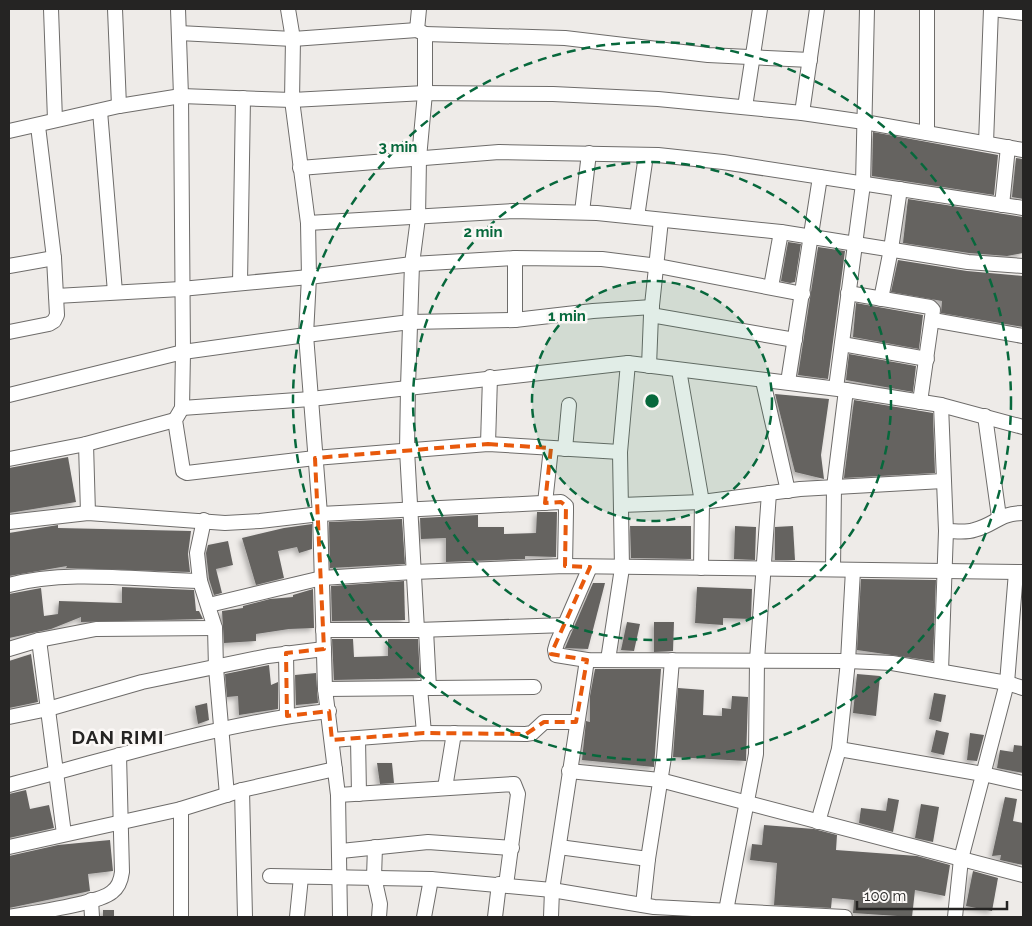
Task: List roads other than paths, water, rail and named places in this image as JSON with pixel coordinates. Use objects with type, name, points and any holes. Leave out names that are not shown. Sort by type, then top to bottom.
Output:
[{"type":"street","points":[[51,9],[55,120]]},
{"type":"street","points":[[115,9],[120,106]]},
{"type":"street","points":[[178,9],[181,96],[181,289],[183,352],[178,414],[183,471],[187,473],[315,458],[488,444],[620,452]]},
{"type":"street","points":[[288,9],[293,39],[292,100],[308,223],[309,277],[306,335],[320,514],[325,689],[338,795],[341,851],[339,877],[340,917]]},
{"type":"street","points":[[419,9],[425,93],[419,158],[418,218],[412,264],[407,450],[413,572],[422,630],[424,733]]},
{"type":"street","points":[[745,107],[760,9]]},
{"type":"street","points":[[802,114],[817,9]]},
{"type":"street","points":[[833,569],[834,487],[841,389],[842,344],[863,184],[867,9]]},
{"type":"street","points":[[927,133],[928,9]]},
{"type":"street","points":[[986,143],[992,9],[1021,11]]},
{"type":"street","points":[[179,33],[293,39],[421,32],[565,38],[708,55],[810,60]]},
{"type":"street","points":[[9,131],[120,106],[181,96],[292,100],[425,93],[553,94],[658,99],[745,107],[864,122],[1023,150]]},
{"type":"street","points":[[240,283],[243,98]]},
{"type":"street","points":[[100,111],[115,292]]},
{"type":"street","points":[[9,332],[49,324],[54,321],[57,315],[54,258],[38,126]]},
{"type":"street","points":[[1002,204],[1008,147]]},
{"type":"street","points":[[300,168],[499,152],[646,155],[702,159],[1023,208]]},
{"type":"street","points":[[582,212],[589,153]]},
{"type":"street","points":[[637,217],[646,155]]},
{"type":"street","points":[[788,382],[820,178]]},
{"type":"street","points":[[881,299],[900,189]]},
{"type":"street","points":[[308,223],[513,211],[582,212],[780,232],[812,238],[855,242],[968,262],[1023,266]]},
{"type":"street","points":[[649,366],[651,311],[658,266],[661,220]]},
{"type":"street","points":[[771,287],[780,232]]},
{"type":"street","points":[[9,266],[54,258]]},
{"type":"street","points":[[56,296],[181,289],[309,277],[412,264],[515,258],[602,259],[658,266],[803,294]]},
{"type":"street","points":[[515,258],[515,320]]},
{"type":"street","points":[[848,293],[930,307],[933,310],[920,402]]},
{"type":"street","points":[[9,395],[183,352],[410,322],[515,320],[593,311],[651,311],[795,340]]},
{"type":"street","points":[[933,320],[1023,336]]},
{"type":"street","points":[[842,344],[927,359]]},
{"type":"street","points":[[608,660],[622,568],[620,452],[628,363]]},
{"type":"street","points":[[9,459],[86,444],[178,414],[490,377],[628,363],[841,389],[941,405],[1023,426]]},
{"type":"street","points":[[679,370],[702,502],[701,568]]},
{"type":"street","points":[[488,444],[490,377]]},
{"type":"street","points":[[764,381],[788,491]]},
{"type":"street","points":[[545,503],[569,405]]},
{"type":"street","points":[[941,405],[946,531],[941,671]]},
{"type":"street","points":[[985,416],[999,517]]},
{"type":"street","points":[[86,444],[88,513]]},
{"type":"street","points":[[621,505],[702,502],[788,491],[943,480]]},
{"type":"street","points":[[725,913],[748,803],[758,732],[757,660],[769,493]]},
{"type":"street","points":[[9,522],[88,513],[225,523],[411,508],[561,502],[566,506],[565,566]]},
{"type":"street","points":[[946,531],[974,530],[1011,513],[1023,514]]},
{"type":"street","points":[[204,520],[197,553],[200,581],[215,628],[220,728],[227,795]]},
{"type":"street","points":[[209,605],[322,578],[413,572],[565,566],[1020,572],[1007,683],[961,860],[955,917]]},
{"type":"street","points":[[590,567],[554,652],[587,660],[757,660],[892,663],[1007,683],[1023,688]]},
{"type":"street","points":[[818,822],[839,749],[848,661],[853,570]]},
{"type":"street","points":[[9,585],[31,579],[65,576],[200,581]]},
{"type":"street","points":[[323,630],[422,630],[566,625]]},
{"type":"street","points":[[9,649],[39,640],[96,629],[215,628]]},
{"type":"street","points":[[39,640],[64,834]]},
{"type":"street","points":[[9,717],[48,709],[142,682],[286,654],[324,649]]},
{"type":"street","points":[[286,654],[287,716]]},
{"type":"street","points":[[551,917],[552,890],[576,722],[587,660]]},
{"type":"street","points":[[650,910],[648,859],[660,780],[672,660]]},
{"type":"street","points":[[325,689],[534,687]]},
{"type":"street","points":[[9,784],[220,728],[328,711]]},
{"type":"street","points":[[332,740],[424,733],[526,734],[532,733],[544,722],[576,722]]},
{"type":"street","points":[[445,788],[454,733]]},
{"type":"street","points":[[358,739],[359,794]]},
{"type":"street","points":[[839,749],[984,774],[1023,783]]},
{"type":"street","points":[[9,917],[111,894],[120,883],[119,755]]},
{"type":"street","points":[[9,847],[180,809],[242,790],[335,769]]},
{"type":"street","points":[[569,771],[660,780],[961,860],[1023,874]]},
{"type":"street","points":[[338,795],[514,784],[518,794],[512,848],[495,917]]},
{"type":"street","points":[[242,790],[245,917]]},
{"type":"street","points":[[180,809],[181,917]]},
{"type":"street","points":[[341,851],[428,842],[512,848]]},
{"type":"street","points":[[375,847],[374,876],[380,904],[380,917]]},
{"type":"street","points":[[559,847],[648,859]]},
{"type":"street","points":[[270,876],[374,876],[502,884],[552,890],[650,910],[845,917]]},
{"type":"street","points":[[297,917],[301,877]]},
{"type":"street","points":[[424,917],[430,879]]},
{"type":"street","points":[[91,900],[92,917]]},
{"type":"district","name":"DAN RIMI","points":[[118,737]]}]
